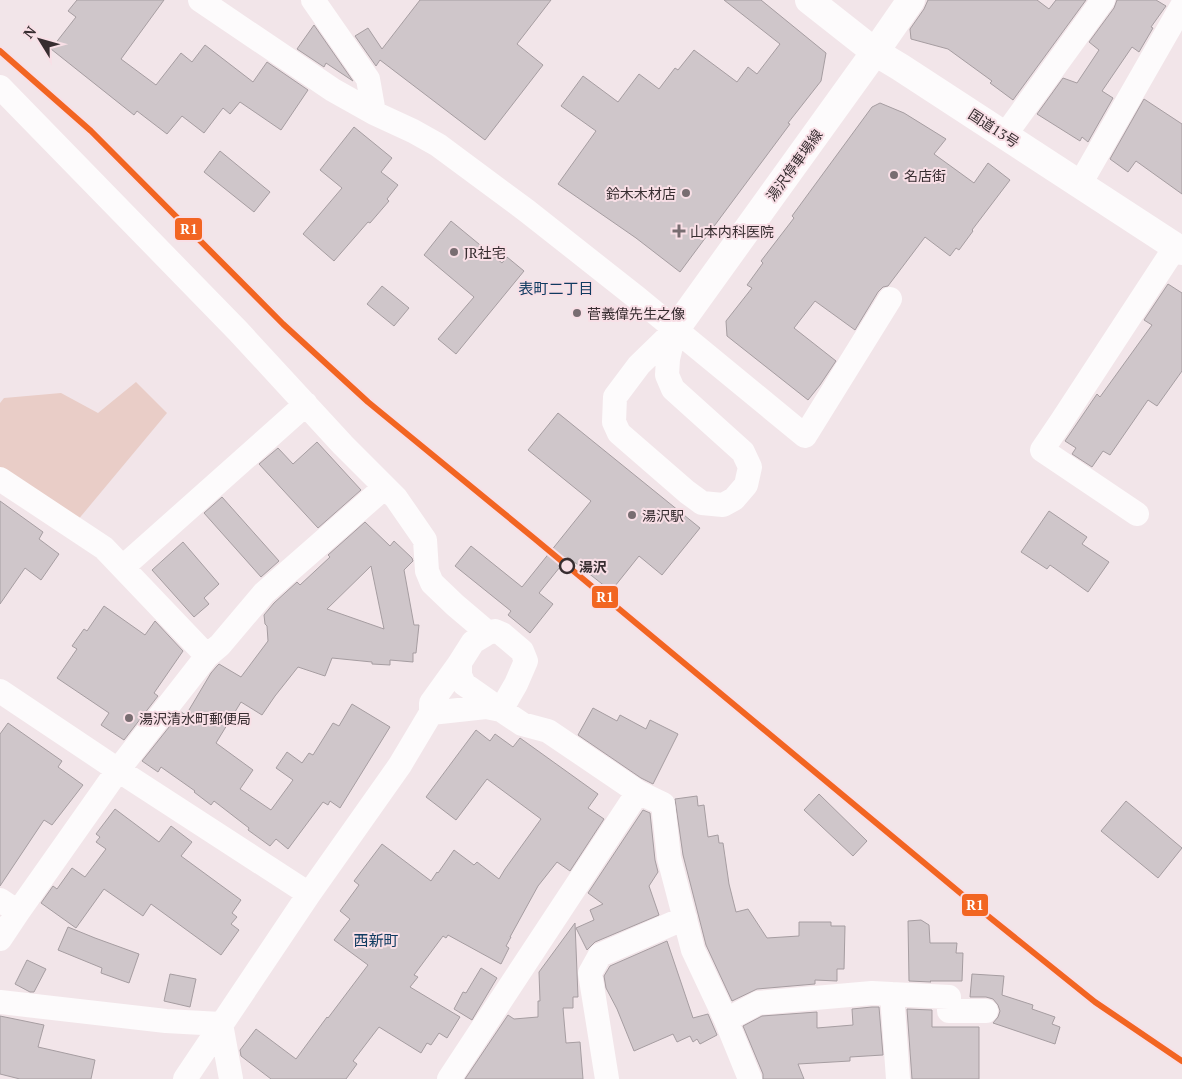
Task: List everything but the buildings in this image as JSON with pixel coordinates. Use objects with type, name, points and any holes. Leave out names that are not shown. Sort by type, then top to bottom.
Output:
[{"type":"main road","name":"国道13号","points":[[809,0],[875,52],[1179,248]]},
{"type":"main road","name":"湯沢停車場線","points":[[675,330],[911,0]]},
{"type":"street","points":[[200,0],[334,90],[374,113],[438,145],[527,211],[636,297],[805,436],[890,300]]},
{"type":"street","points":[[313,0],[368,79],[374,113]]},
{"type":"street","points":[[1005,135],[1103,0]]},
{"type":"street","points":[[1080,184],[1182,6]]},
{"type":"street","points":[[0,87],[238,331],[343,445],[396,498],[425,540],[426,572],[432,582],[455,605],[488,633]]},
{"type":"street","points":[[1137,514],[1042,450],[1179,248]]},
{"type":"street","points":[[675,330],[668,359],[667,375],[673,389],[743,452],[750,467],[746,486],[734,499],[723,505],[702,503],[687,492],[619,433],[614,422],[616,397],[639,365],[675,330]]},
{"type":"street","points":[[123,567],[306,404]]},
{"type":"street","points":[[0,478],[104,548],[207,656]]},
{"type":"street","points":[[0,939],[9,906],[207,656],[220,645],[264,593],[385,486]]},
{"type":"street","points":[[185,1079],[309,894],[400,765],[431,713],[431,703],[460,664],[473,642],[495,631],[502,634],[522,650],[526,661],[516,684],[501,710]]},
{"type":"street","points":[[460,664],[460,675],[464,684],[501,710],[522,724],[548,731],[638,792],[663,804],[669,858],[694,950],[750,1079]]},
{"type":"street","points":[[0,691],[309,894]]},
{"type":"street","points":[[431,713],[486,707],[501,710]]},
{"type":"street","points":[[449,1079],[638,792]]},
{"type":"street","points":[[608,1079],[590,973],[600,955],[684,918]]},
{"type":"street","points":[[726,1020],[758,1002],[872,993],[949,997],[949,1011],[986,1011]]},
{"type":"street","points":[[892,994],[898,1079]]},
{"type":"street","points":[[0,1002],[166,1021],[221,1024]]},
{"type":"street","points":[[221,1024],[231,1079]]},
{"type":"shaded area","points":[[136,382],[167,413],[72,527],[0,479],[0,403],[4,398],[61,393],[98,413]]},
{"type":"railway","points":[[0,51],[91,131],[283,324],[368,402],[988,916],[1095,1002],[1182,1061]]},
{"type":"transit line","name":"R1","points":[[0,51],[91,131],[283,324],[368,402],[988,916],[1095,1002],[1182,1061]]},
{"type":"place","name":"名店街","points":[[894,175]]},
{"type":"place","name":"鈴木木材店","points":[[686,193]]},
{"type":"place","name":"山本内科医院","points":[[679,231]]},
{"type":"place","name":"JR社宅","points":[[454,252]]},
{"type":"place","name":"菅義偉先生之像","points":[[577,313]]},
{"type":"place","name":"湯沢駅","points":[[632,515]]},
{"type":"place","name":"湯沢","points":[[567,566]]},
{"type":"place","name":"湯沢清水町郵便局","points":[[129,718]]},
{"type":"district","name":"表町二丁目","points":[[556,288]]},
{"type":"district","name":"西新町","points":[[376,940]]}]
